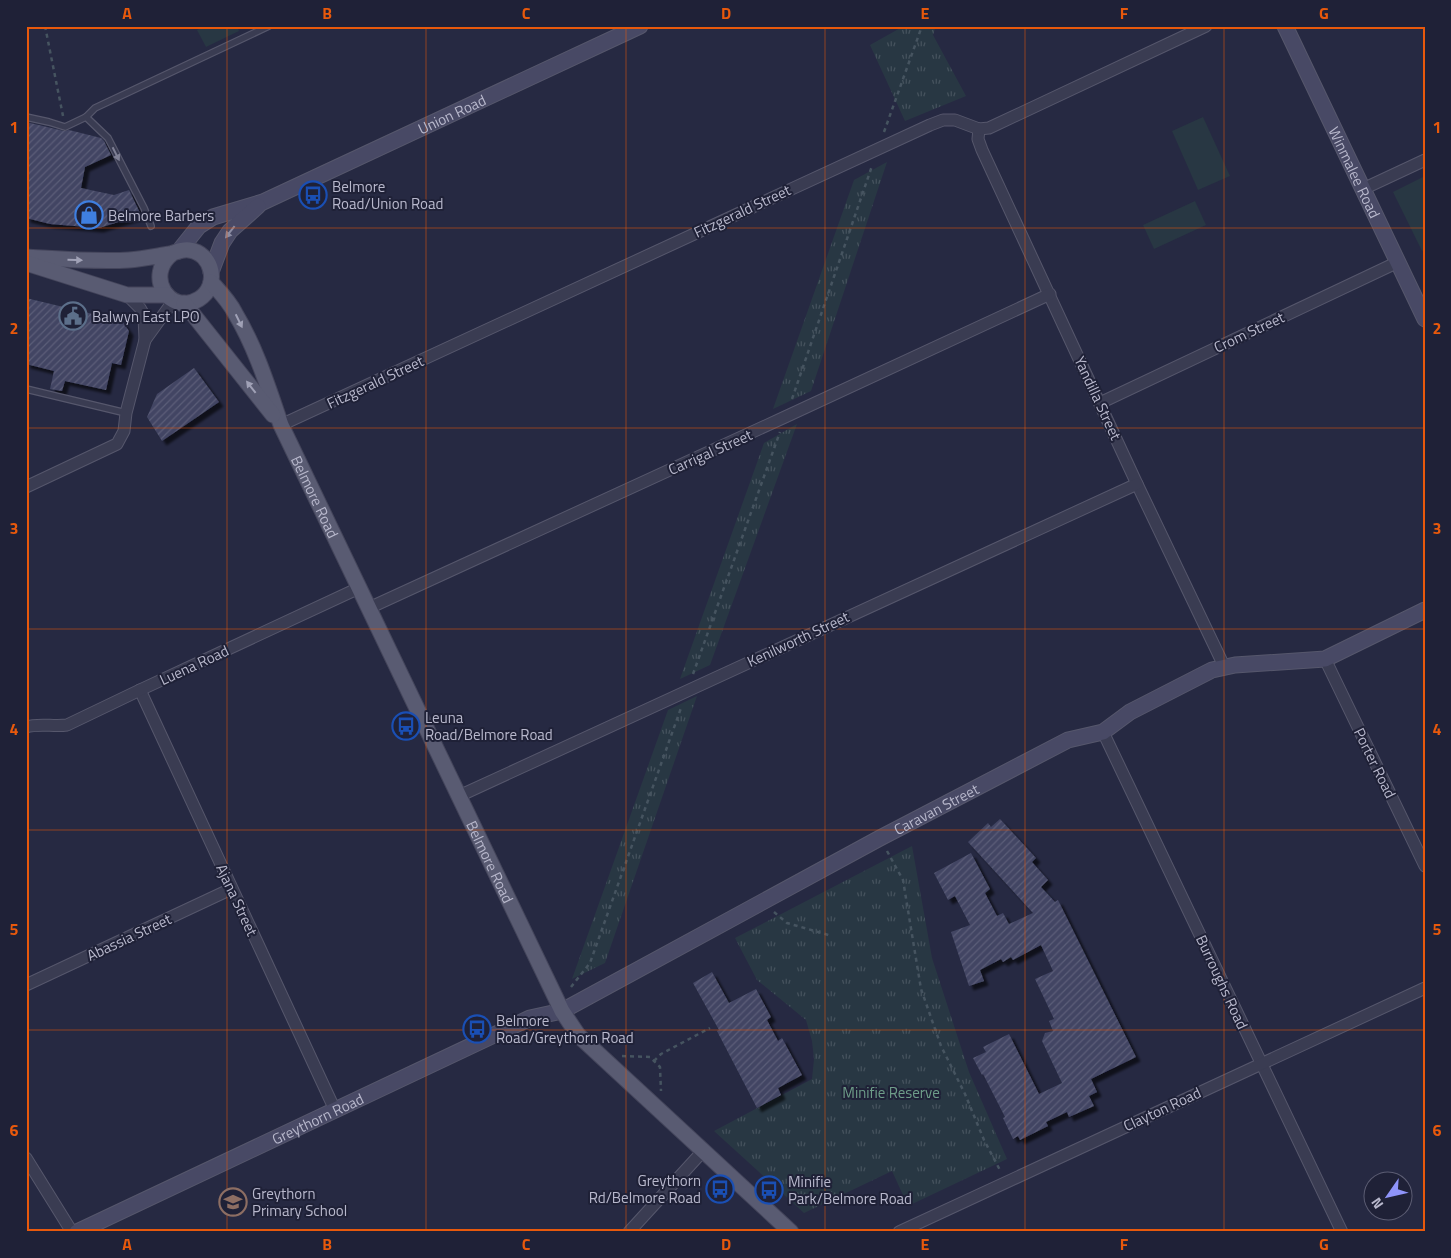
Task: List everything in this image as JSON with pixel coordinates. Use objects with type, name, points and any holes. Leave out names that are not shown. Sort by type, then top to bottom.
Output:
[{"type":"main road","name":"Belmore Road","points":[[26,257],[69,260],[130,260],[176,252],[194,251],[209,266],[211,277],[235,313],[257,356],[281,425],[562,1011],[578,1035],[791,1232]]},
{"type":"main road","name":"Belmore Road","points":[[176,252],[164,261],[159,272],[160,284],[175,299],[281,425]]},
{"type":"main road","points":[[26,263],[126,295],[193,302],[208,290],[211,277]]},
{"type":"street","name":"Union Road","points":[[176,252],[199,226],[213,217],[264,202],[640,26]]},
{"type":"street","points":[[979,129],[989,128],[1206,26]]},
{"type":"street","name":"Winmalee Road","points":[[1285,26],[1425,319]]},
{"type":"street","name":"Fitzgerald Street","points":[[281,425],[942,120],[955,120],[979,129]]},
{"type":"street","name":"Yandilla Street","points":[[979,129],[978,139],[1136,484],[1224,666]]},
{"type":"street","points":[[1363,189],[1425,160]]},
{"type":"street","name":"Union Road","points":[[211,277],[222,243],[230,231],[264,202]]},
{"type":"street","name":"Crom Street","points":[[1100,403],[1398,262]]},
{"type":"street","name":"Carrigal Street","points":[[369,608],[1050,294]]},
{"type":"street","points":[[26,487],[117,444],[124,431],[126,413],[145,340],[144,315],[140,308],[126,295]]},
{"type":"street","points":[[145,340],[175,299]]},
{"type":"street","name":"Kenilworth Street","points":[[459,796],[1136,484]]},
{"type":"street","name":"Luena Road","points":[[26,727],[36,725],[67,725],[359,588]]},
{"type":"street","points":[[1325,659],[1425,610]]},
{"type":"street","name":"Caravan Street","points":[[562,1011],[880,838],[1068,740],[1103,732],[1130,712],[1212,670],[1224,666],[1325,659]]},
{"type":"street","name":"Porter Road","points":[[1325,659],[1425,866]]},
{"type":"street","name":"Ajana Street","points":[[140,690],[335,1110]]},
{"type":"street","name":"Burroughs Road","points":[[1103,732],[1342,1232]]},
{"type":"street","name":"Abassia Street","points":[[26,985],[231,889]]},
{"type":"street","name":"Clayton Road","points":[[900,1232],[1425,988]]},
{"type":"street","name":"Greythorn Road","points":[[76,1232],[530,1018],[562,1011]]},
{"type":"street","points":[[629,1232],[702,1151]]},
{"type":"street","points":[[26,1158],[72,1232]]},
{"type":"lane","points":[[26,117],[65,127],[86,117],[95,108],[269,26]]},
{"type":"lane","points":[[86,117],[108,138],[144,208],[151,226]]},
{"type":"lane","points":[[26,389],[126,413]]},
{"type":"path","points":[[45,26],[65,127]]},
{"type":"path","points":[[572,987],[590,963],[922,26]]},
{"type":"path","points":[[880,838],[903,880],[921,989],[941,1046],[966,1094],[984,1140],[1006,1182]]},
{"type":"path","points":[[761,902],[787,923],[832,936]]},
{"type":"path","points":[[654,1061],[661,1054],[710,1028]]},
{"type":"path","points":[[602,1057],[630,1055],[650,1057],[660,1067],[661,1110]]},
{"type":"green space","points":[[205,26],[237,26],[239,31],[206,47],[197,30]]},
{"type":"green space","points":[[904,26],[936,26],[933,35],[966,96],[905,121],[870,45]]},
{"type":"green space","points":[[1203,117],[1230,176],[1198,190],[1172,131]]},
{"type":"green space","points":[[887,162],[811,391],[773,409],[854,180]]},
{"type":"green space","points":[[1423,177],[1425,180],[1425,249],[1422,251],[1393,192]]},
{"type":"green space","points":[[1195,201],[1206,225],[1154,249],[1143,225]]},
{"type":"green space","points":[[797,424],[710,665],[680,679],[764,443]]},
{"type":"green space","points":[[697,696],[605,963],[572,979],[668,710]]},
{"type":"green space","name":"Minifie Reserve","points":[[912,846],[932,958],[969,1072],[1007,1159],[908,1206],[892,1171],[804,1213],[714,1131],[812,1079],[814,1059],[812,1041],[806,1020],[757,980],[735,938]]},
{"type":"building","points":[[26,122],[101,138],[111,155],[85,167],[81,188],[114,195],[129,190],[141,215],[99,228],[50,224],[26,218]]},
{"type":"building","points":[[26,298],[122,321],[129,331],[121,365],[112,363],[106,390],[65,381],[62,391],[50,389],[54,371],[26,364]]},
{"type":"building","points":[[194,368],[219,402],[162,441],[147,417],[157,394]]},
{"type":"building","points":[[1000,819],[1036,858],[1032,862],[1048,880],[1041,887],[1055,902],[1058,900],[1136,1057],[1091,1079],[1097,1092],[1089,1096],[1094,1106],[1069,1117],[1067,1112],[1046,1122],[1048,1126],[1020,1140],[1018,1136],[1013,1139],[1003,1118],[1005,1117],[973,1058],[986,1052],[983,1047],[1009,1034],[1039,1094],[1062,1083],[1042,1041],[1045,1033],[1053,1031],[1049,1021],[1054,1019],[1035,979],[1053,971],[1041,945],[1013,960],[1011,957],[1003,962],[1001,959],[980,970],[984,981],[969,986],[951,932],[970,925],[955,896],[948,900],[934,873],[971,853],[990,889],[985,893],[997,916],[1003,913],[1009,924],[1033,913],[968,842],[988,823],[991,827]]},
{"type":"building","points":[[712,972],[729,1003],[756,989],[771,1017],[767,1020],[778,1041],[782,1038],[802,1075],[778,1088],[781,1095],[757,1108],[717,1031],[719,1030],[693,983]]},
{"type":"place","name":"Belmore Road/Union Road","points":[[313,195]]},
{"type":"place","name":"Belmore Barbers","points":[[89,215]]},
{"type":"place","name":"Balwyn East LPO","points":[[73,316]]},
{"type":"place","name":"Leuna Road/Belmore Road","points":[[406,726]]},
{"type":"place","name":"Belmore Road/Greythorn Road","points":[[477,1029]]},
{"type":"place","name":"Greythorn Rd/Belmore Road","points":[[720,1189]]},
{"type":"place","name":"Minifie Park/Belmore Road","points":[[769,1190]]},
{"type":"place","name":"Greythorn Primary School","points":[[233,1202]]}]
